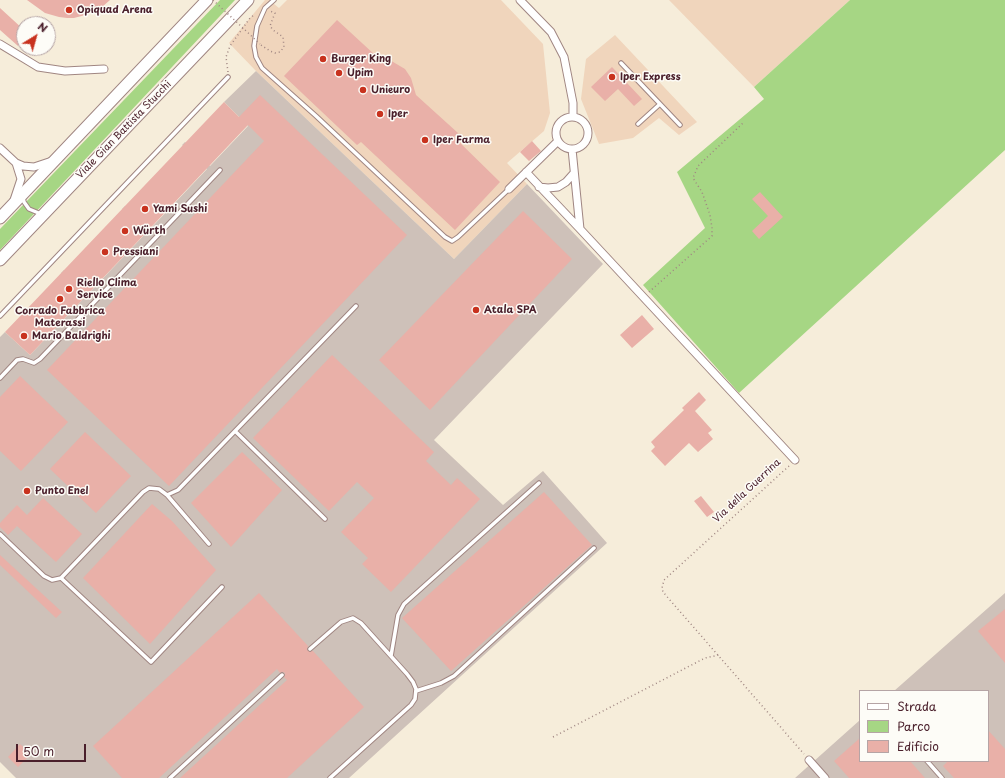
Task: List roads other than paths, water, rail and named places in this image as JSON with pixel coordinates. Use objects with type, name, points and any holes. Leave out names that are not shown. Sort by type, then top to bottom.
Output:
[{"type":"main road","points":[[0,218],[207,0]]},
{"type":"main road","name":"Viale Gian Battista Stucchi","points":[[0,260],[248,0]]},
{"type":"street","points":[[520,0],[551,32],[564,57],[573,103],[573,117]]},
{"type":"street","points":[[0,44],[38,67],[64,71],[104,70]]},
{"type":"street","points":[[573,117],[581,119],[584,122],[588,130],[588,134],[585,142],[581,146],[572,149],[567,148],[558,141],[556,131],[564,119],[573,117]]},
{"type":"street","points":[[509,189],[558,141]]},
{"type":"street","points":[[0,148],[4,155],[16,163],[34,167],[56,159]]},
{"type":"street","points":[[572,149],[580,229]]},
{"type":"street","points":[[13,204],[21,179],[16,163]]},
{"type":"street","name":"Via della Guerrina","points":[[526,172],[795,460]]},
{"type":"street","points":[[539,186],[548,188],[558,187],[566,182],[574,173]]},
{"type":"street","points":[[809,760],[826,778]]},
{"type":"lane","points":[[274,0],[265,8],[257,26],[254,46],[256,57],[262,68],[316,116],[445,237],[452,241],[458,237],[509,189]]},
{"type":"lane","points":[[621,63],[680,125]]},
{"type":"lane","points":[[0,316],[228,77]]},
{"type":"lane","points":[[638,124],[660,104]]},
{"type":"lane","points":[[0,378],[17,360],[23,359],[34,363],[40,359],[220,170]]},
{"type":"lane","points":[[22,195],[24,202],[29,209],[43,215]]},
{"type":"lane","points":[[167,495],[178,490],[356,306]]},
{"type":"lane","points":[[235,431],[325,519]]},
{"type":"lane","points":[[391,656],[398,615],[404,604],[539,483]]},
{"type":"lane","points":[[0,534],[44,576],[52,580],[61,578],[143,492],[149,488],[159,489],[167,495],[209,544]]},
{"type":"lane","points":[[416,690],[441,683],[454,676],[594,548]]},
{"type":"lane","points":[[61,578],[151,662],[222,587]]},
{"type":"lane","points":[[310,649],[341,622],[353,618],[361,623],[391,656],[413,682],[416,690],[415,699],[411,705],[330,778]]},
{"type":"lane","points":[[170,778],[282,675]]},
{"type":"lane","points":[[928,762],[942,778]]},
{"type":"place","name":"Opiquad Arena","points":[[69,10]]},
{"type":"place","name":"Burger King","points":[[323,59]]},
{"type":"place","name":"Upim","points":[[339,73]]},
{"type":"place","name":"Iper Express","points":[[612,77]]},
{"type":"place","name":"Unieuro","points":[[363,90]]},
{"type":"place","name":"Iper","points":[[380,114]]},
{"type":"place","name":"Iper Farma","points":[[425,140]]},
{"type":"place","name":"Yami Sushi","points":[[145,209]]},
{"type":"place","name":"Würth","points":[[125,231]]},
{"type":"place","name":"Pressiani","points":[[105,252]]},
{"type":"place","name":"Riello Clima Service","points":[[69,289]]},
{"type":"place","name":"Corrado Fabbrica Materassi","points":[[60,299]]},
{"type":"place","name":"Atala SPA","points":[[476,310]]},
{"type":"place","name":"Mario Baldrighi","points":[[24,336]]},
{"type":"place","name":"Punto Enel","points":[[27,491]]}]
